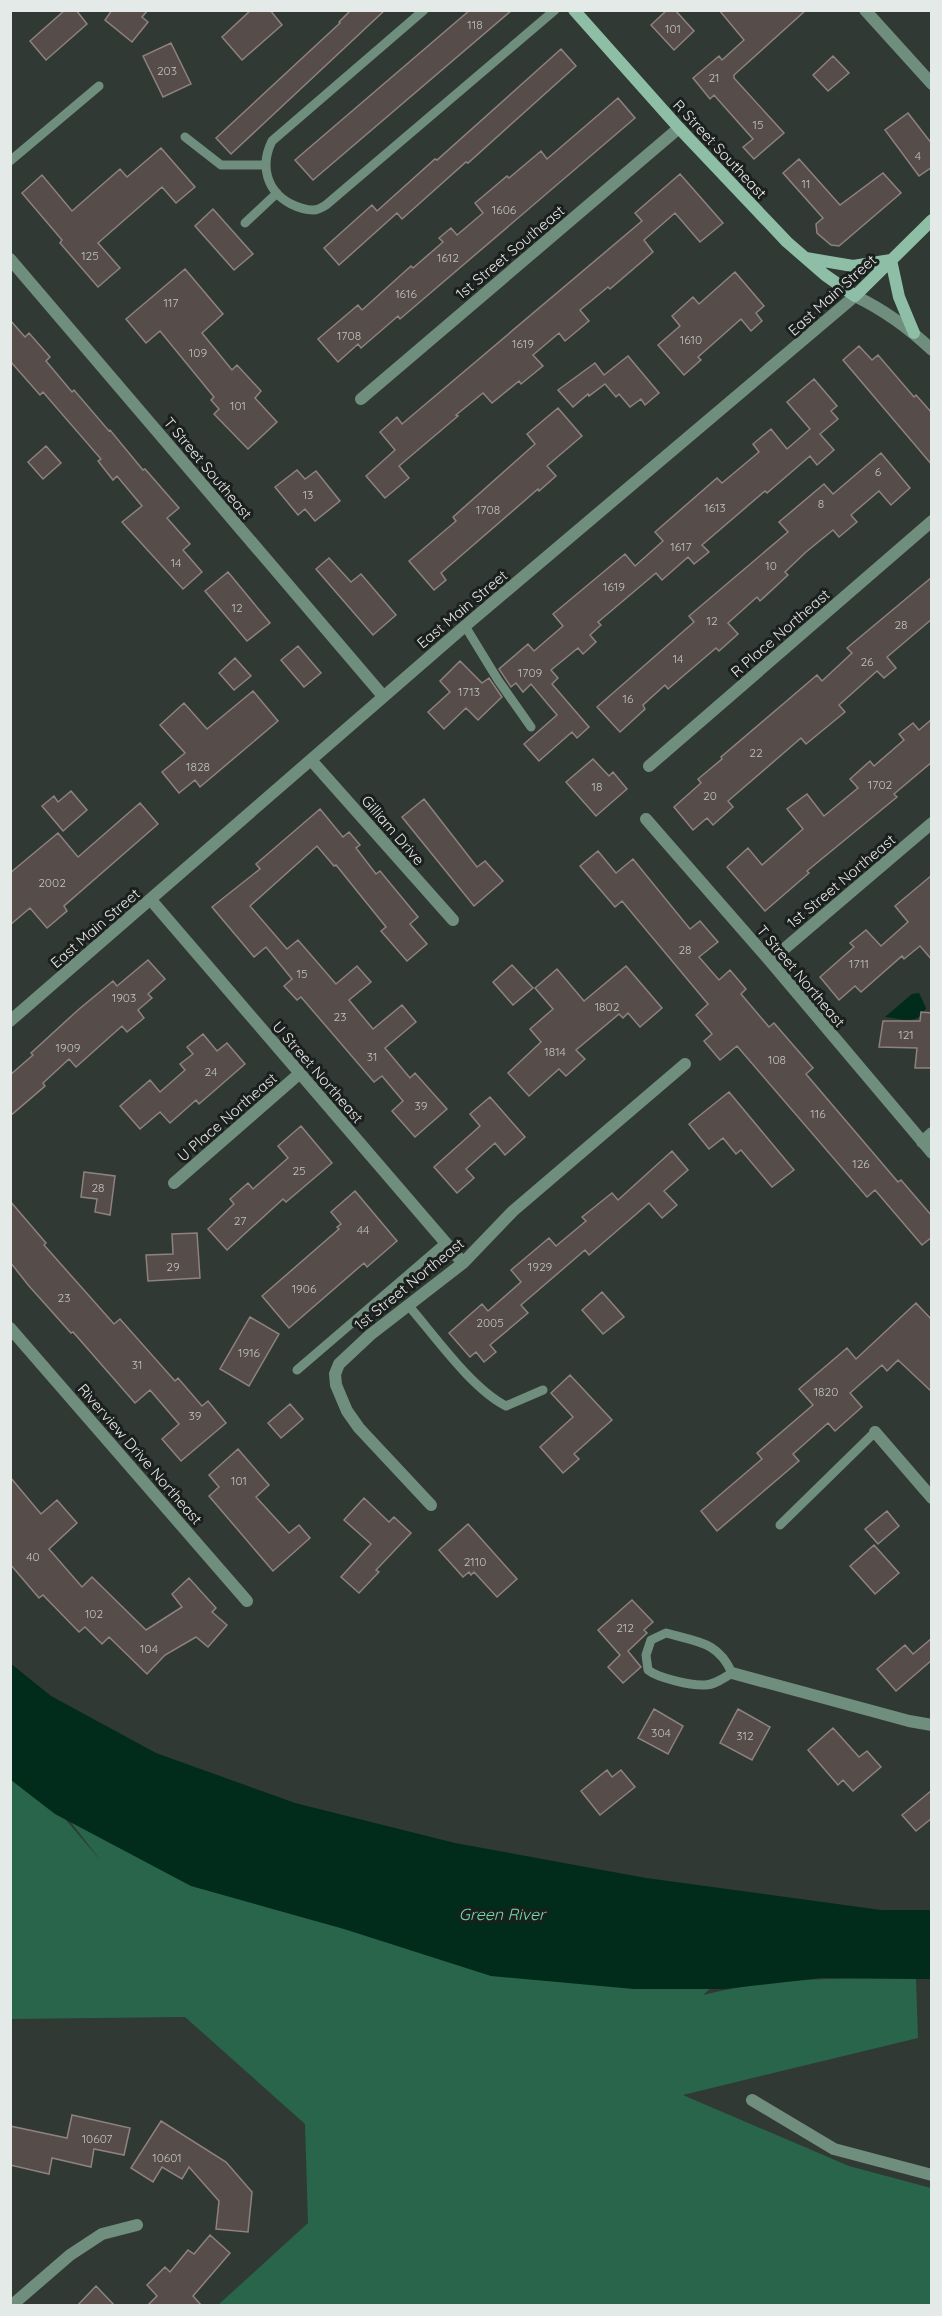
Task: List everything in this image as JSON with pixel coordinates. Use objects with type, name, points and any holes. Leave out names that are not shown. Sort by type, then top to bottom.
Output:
[{"type":"main road","name":"R Street Southeast","points":[[574,10],[679,128],[786,242],[825,275],[855,296]]},
{"type":"main road","name":"East Main Street","points":[[855,296],[932,220]]},
{"type":"main road","points":[[806,258],[854,266],[891,260],[899,297],[914,333]]},
{"type":"street","points":[[865,10],[932,84]]},
{"type":"street","name":"1st Street Southeast","points":[[361,399],[679,128]]},
{"type":"street","name":"T Street Southeast","points":[[11,262],[383,696]]},
{"type":"street","points":[[855,296],[884,310],[932,350]]},
{"type":"street","name":"East Main Street","points":[[10,1021],[383,696],[855,296]]},
{"type":"street","name":"R Place Northeast","points":[[649,766],[932,521]]},
{"type":"street","name":"Gilliam Drive","points":[[311,760],[453,920]]},
{"type":"street","name":"T Street Northeast","points":[[646,819],[770,961],[932,1153]]},
{"type":"street","name":"1st Street Northeast","points":[[770,961],[932,823]]},
{"type":"street","name":"U Street Northeast","points":[[151,900],[463,1263]]},
{"type":"street","name":"1st Street Northeast","points":[[431,1505],[359,1428],[340,1398],[335,1379],[336,1368],[346,1355],[463,1263],[513,1211],[685,1064]]},
{"type":"street","name":"U Place Northeast","points":[[174,1183],[299,1074]]},
{"type":"street","points":[[922,1142],[932,1133]]},
{"type":"street","name":"Riverview Drive Northeast","points":[[10,1328],[247,1601]]},
{"type":"street","points":[[875,1432],[932,1498]]},
{"type":"street","points":[[732,1673],[909,1721],[932,1725]]},
{"type":"street","points":[[752,2100],[834,2149],[932,2175]]},
{"type":"street","points":[[11,2306],[70,2254],[102,2234],[137,2225]]},
{"type":"lane","points":[[424,10],[272,141],[267,151],[265,165],[270,186],[284,200],[296,207],[313,210],[327,205],[555,10]]},
{"type":"lane","points":[[10,161],[99,86]]},
{"type":"lane","points":[[185,137],[221,165],[265,165]]},
{"type":"lane","points":[[245,223],[277,193]]},
{"type":"lane","points":[[465,626],[498,680],[531,727]]},
{"type":"lane","points":[[297,1370],[445,1243]]},
{"type":"lane","points":[[408,1305],[492,1399],[506,1406],[543,1390]]},
{"type":"lane","points":[[780,1525],[875,1432]]},
{"type":"lane","points":[[666,1633],[715,1648],[724,1657],[732,1673],[706,1686],[659,1677],[648,1670],[646,1655],[651,1640],[666,1633]]},
{"type":"shaded area","points":[[11,1745],[738,1963],[703,1995],[782,1982],[916,1979],[918,2038],[683,2095],[849,2166],[931,2188],[931,2305],[218,2305],[308,2223],[305,2124],[185,2017],[11,2019],[10,1778],[66,1820],[101,1861]]},
{"type":"water","points":[[919,993],[926,1008],[919,1017],[903,1020],[885,1017],[912,994]]},
{"type":"water","name":"Green River","points":[[10,1663],[51,1696],[156,1753],[295,1803],[455,1843],[646,1878],[881,1910],[931,1910],[931,1979],[821,1978],[724,1989],[634,1989],[491,1976],[344,1929],[191,1886],[55,1814],[11,1780]]},
{"type":"building","points":[[65,10],[76,10],[87,24],[46,60],[30,41]]},
{"type":"building","points":[[112,10],[148,10],[142,17],[148,22],[132,42],[105,20]]},
{"type":"building","points":[[251,10],[270,10],[282,25],[242,60],[222,37]]},
{"type":"building","points":[[351,10],[385,10],[231,154],[216,138],[340,23]]},
{"type":"building","points":[[470,10],[512,10],[313,180],[295,160]]},
{"type":"building","points":[[667,10],[675,10],[694,31],[674,50],[651,25]]},
{"type":"building","points":[[719,10],[806,10],[734,75],[734,78],[784,133],[754,159],[743,147],[753,139],[714,95],[710,99],[693,78],[719,56],[722,60],[744,40]]},
{"type":"building","points":[[171,43],[191,84],[163,97],[143,56]]},
{"type":"building","points":[[561,49],[576,66],[402,219],[397,213],[339,265],[324,248],[372,205],[377,211]]},
{"type":"building","points":[[833,56],[849,73],[828,91],[813,75]]},
{"type":"building","points":[[618,98],[635,118],[400,319],[398,316],[361,348],[358,344],[338,362],[318,339],[358,305],[362,310],[411,266],[413,268],[443,242],[439,238],[451,228],[457,235],[483,213],[475,203],[507,176],[509,178],[541,151],[547,159]]},
{"type":"building","points":[[908,113],[932,144],[932,167],[919,176],[885,130]]},
{"type":"building","points":[[161,148],[195,187],[176,203],[162,187],[98,243],[120,268],[98,287],[60,243],[62,240],[22,193],[42,175],[72,211],[120,169],[127,177]]},
{"type":"building","points":[[799,159],[840,205],[883,173],[901,193],[839,246],[831,245],[817,233],[816,224],[823,218],[783,173]]},
{"type":"building","points":[[680,174],[723,223],[700,242],[675,213],[644,240],[653,252],[610,289],[608,287],[580,310],[589,321],[565,341],[559,333],[533,355],[543,366],[521,384],[519,381],[492,403],[483,393],[456,415],[458,416],[399,466],[409,478],[385,498],[366,476],[395,450],[380,432],[397,417],[402,424],[642,221],[635,213]]},
{"type":"building","points":[[213,209],[253,254],[234,270],[195,226]]},
{"type":"building","points":[[185,269],[223,314],[202,333],[232,370],[237,365],[261,391],[255,398],[277,422],[248,449],[214,414],[219,409],[211,400],[214,397],[160,331],[146,343],[126,319]]},
{"type":"building","points":[[735,272],[764,306],[756,313],[762,321],[751,331],[741,319],[698,357],[701,360],[684,375],[658,345],[680,326],[672,316],[693,297],[699,304]]},
{"type":"building","points":[[10,320],[25,337],[29,333],[50,357],[46,361],[72,392],[74,390],[179,508],[167,518],[190,544],[183,550],[202,572],[183,589],[122,522],[142,506],[117,476],[113,480],[98,461],[101,459],[43,392],[40,395],[10,361]]},
{"type":"building","points":[[859,346],[872,360],[878,355],[914,397],[916,395],[932,413],[932,465],[843,360]]},
{"type":"building","points":[[628,356],[659,393],[645,405],[641,399],[630,407],[619,394],[616,397],[605,384],[589,396],[588,394],[573,407],[558,390],[595,363],[604,375]]},
{"type":"building","points":[[814,379],[837,406],[831,411],[838,419],[820,434],[834,450],[817,465],[810,456],[767,493],[765,491],[702,545],[709,552],[694,564],[688,557],[662,580],[656,573],[598,622],[601,625],[590,635],[596,642],[583,654],[578,648],[551,670],[558,678],[552,684],[589,727],[577,738],[572,732],[539,761],[524,744],[557,715],[531,684],[523,692],[516,683],[511,687],[499,669],[528,644],[534,651],[563,626],[553,614],[625,554],[635,566],[663,541],[655,532],[717,478],[722,483],[759,452],[753,444],[771,429],[787,449],[810,429],[787,402]]},
{"type":"building","points":[[558,408],[582,436],[547,466],[556,476],[441,573],[446,580],[434,590],[409,561],[456,521],[453,517],[535,444],[527,434]]},
{"type":"building","points":[[46,446],[61,463],[43,479],[28,462]]},
{"type":"building","points":[[881,453],[910,488],[891,505],[879,491],[851,515],[857,522],[839,537],[833,530],[806,552],[785,572],[788,575],[760,601],[757,597],[728,623],[738,634],[719,651],[716,648],[668,689],[665,685],[643,705],[645,709],[620,732],[597,707],[694,622],[689,616],[788,532],[779,522],[824,484],[833,494]]},
{"type":"building","points":[[297,470],[305,479],[316,471],[340,501],[315,521],[305,509],[298,515],[275,487]]},
{"type":"building","points":[[329,558],[351,582],[361,574],[396,615],[373,635],[316,569]]},
{"type":"building","points":[[228,572],[270,623],[247,641],[205,591]]},
{"type":"building","points":[[932,577],[932,619],[887,657],[896,668],[884,678],[877,671],[839,705],[845,712],[806,744],[801,738],[728,801],[733,807],[713,825],[707,818],[693,830],[674,807],[701,783],[698,779],[817,675],[822,681],[852,653],[847,648]]},
{"type":"building","points":[[298,646],[321,673],[304,687],[281,660]]},
{"type":"building","points":[[235,658],[251,676],[234,690],[219,673]]},
{"type":"building","points":[[460,661],[482,683],[489,678],[502,697],[478,720],[466,708],[444,729],[428,712],[450,692],[440,681]]},
{"type":"building","points":[[253,691],[278,721],[200,787],[195,780],[179,793],[162,772],[185,753],[160,725],[184,703],[207,729]]},
{"type":"building","points":[[932,719],[932,762],[894,794],[897,797],[807,871],[809,873],[765,911],[727,867],[748,848],[762,865],[803,829],[787,809],[807,794],[824,816],[858,788],[850,779],[870,761],[874,766],[904,740],[899,734],[913,723],[919,730]]},
{"type":"building","points":[[593,759],[609,776],[613,772],[627,789],[596,816],[566,782]]},
{"type":"building","points":[[71,791],[87,810],[63,831],[42,806],[54,796],[58,802]]},
{"type":"building","points":[[424,799],[477,867],[485,861],[503,881],[474,906],[402,817]]},
{"type":"building","points":[[140,803],[158,824],[64,906],[67,911],[47,928],[30,908],[10,925],[10,873],[58,833],[78,857]]},
{"type":"building","points":[[320,809],[343,837],[349,832],[360,845],[356,848],[376,874],[380,871],[418,917],[410,924],[427,944],[407,961],[381,931],[386,927],[336,865],[334,866],[317,846],[250,906],[287,949],[298,940],[336,984],[357,966],[371,982],[349,1000],[373,1029],[402,1005],[416,1022],[385,1048],[410,1078],[415,1073],[447,1109],[415,1137],[392,1111],[403,1101],[382,1076],[374,1082],[301,997],[297,1000],[284,986],[292,979],[266,947],[254,957],[212,907],[260,869],[256,864]]},
{"type":"building","points":[[598,851],[616,873],[633,859],[690,929],[700,921],[718,942],[699,957],[719,980],[730,970],[746,989],[741,994],[769,1027],[774,1023],[813,1068],[806,1074],[898,1182],[901,1180],[932,1216],[932,1237],[922,1245],[875,1190],[867,1197],[737,1046],[720,1060],[704,1041],[712,1034],[696,1015],[708,1004],[622,901],[615,907],[580,866]]},
{"type":"building","points":[[932,875],[932,960],[920,946],[904,959],[902,956],[861,992],[855,986],[839,1000],[820,977],[854,947],[850,943],[866,930],[881,946],[908,922],[895,906]]},
{"type":"building","points":[[148,960],[165,979],[148,994],[152,998],[138,1010],[144,1018],[127,1032],[122,1026],[76,1067],[69,1059],[43,1083],[45,1086],[10,1116],[10,1075],[78,1010],[113,981],[117,986]]},
{"type":"building","points":[[512,965],[533,988],[513,1005],[493,982]]},
{"type":"building","points":[[626,966],[662,1008],[640,1027],[628,1013],[623,1018],[619,1014],[576,1050],[585,1059],[566,1076],[559,1069],[529,1096],[508,1073],[541,1042],[530,1029],[553,1009],[535,988],[557,969],[584,1001]]},
{"type":"building","points":[[921,1012],[932,1013],[932,1068],[915,1068],[917,1048],[879,1047],[883,1021],[920,1021]]},
{"type":"building","points":[[203,1034],[217,1051],[227,1043],[245,1064],[199,1104],[196,1100],[170,1123],[160,1112],[140,1129],[120,1106],[150,1080],[160,1092],[185,1070],[180,1064],[193,1054],[187,1047]]},
{"type":"building","points":[[729,1092],[794,1170],[772,1187],[741,1150],[736,1154],[723,1138],[709,1149],[689,1124]]},
{"type":"building","points":[[490,1097],[525,1137],[505,1155],[495,1143],[466,1169],[474,1178],[457,1193],[434,1167],[480,1126],[470,1114]]},
{"type":"building","points":[[301,1126],[332,1163],[286,1202],[283,1199],[227,1250],[208,1229],[234,1204],[230,1199],[248,1183],[253,1189],[288,1158],[278,1146]]},
{"type":"building","points":[[672,1151],[688,1170],[664,1191],[677,1205],[662,1218],[649,1203],[589,1255],[585,1250],[521,1305],[528,1313],[490,1345],[496,1352],[484,1362],[476,1352],[470,1357],[449,1333],[482,1304],[488,1311],[521,1282],[511,1270],[549,1238],[556,1246],[586,1221],[582,1217],[612,1193],[618,1200]]},
{"type":"building","points":[[84,1172],[115,1176],[110,1215],[95,1212],[97,1199],[81,1197]]},
{"type":"building","points":[[355,1191],[397,1241],[367,1267],[364,1263],[289,1328],[262,1296],[339,1229],[337,1227],[341,1224],[331,1212]]},
{"type":"building","points":[[10,1201],[46,1243],[44,1245],[114,1324],[120,1319],[175,1381],[178,1378],[202,1406],[208,1401],[226,1423],[181,1461],[162,1439],[179,1424],[150,1390],[135,1403],[10,1262]]},
{"type":"building","points":[[197,1233],[200,1278],[148,1281],[146,1255],[173,1254],[172,1234]]},
{"type":"building","points":[[602,1292],[624,1317],[603,1334],[582,1310]]},
{"type":"building","points":[[916,1303],[932,1320],[932,1392],[898,1360],[887,1371],[882,1365],[850,1393],[862,1407],[835,1431],[828,1423],[793,1454],[799,1461],[717,1531],[701,1511],[762,1459],[757,1453],[813,1405],[799,1389],[847,1348],[856,1359]]},
{"type":"building","points":[[250,1317],[279,1334],[249,1386],[220,1369]]},
{"type":"building","points":[[570,1375],[612,1420],[574,1454],[579,1459],[563,1473],[540,1447],[573,1417],[551,1393]]},
{"type":"building","points":[[290,1404],[303,1419],[281,1438],[268,1423]]},
{"type":"building","points":[[238,1449],[269,1485],[256,1497],[289,1533],[299,1525],[310,1538],[273,1571],[209,1496],[219,1487],[209,1475]]},
{"type":"building","points":[[10,1477],[41,1514],[57,1500],[77,1523],[49,1549],[82,1587],[92,1577],[146,1630],[182,1607],[172,1594],[189,1578],[216,1608],[212,1612],[227,1625],[208,1647],[196,1637],[165,1655],[147,1674],[109,1637],[102,1644],[85,1627],[79,1632],[43,1595],[39,1598],[10,1564]]},
{"type":"building","points":[[364,1498],[389,1522],[394,1517],[411,1533],[376,1570],[379,1572],[359,1593],[341,1577],[371,1544],[344,1520]]},
{"type":"building","points":[[887,1511],[899,1526],[878,1544],[865,1529]]},
{"type":"building","points":[[468,1524],[517,1579],[497,1597],[474,1572],[471,1575],[469,1572],[463,1577],[439,1550]]},
{"type":"building","points":[[874,1545],[899,1573],[875,1594],[850,1566]]},
{"type":"building","points":[[632,1600],[653,1622],[644,1630],[647,1633],[628,1651],[641,1667],[623,1683],[608,1667],[620,1655],[598,1630]]},
{"type":"building","points":[[932,1638],[932,1660],[896,1691],[877,1669],[905,1645],[913,1654]]},
{"type":"building","points":[[654,1709],[683,1726],[668,1754],[638,1738]]},
{"type":"building","points":[[738,1709],[770,1727],[752,1760],[720,1743]]},
{"type":"building","points":[[833,1728],[859,1757],[867,1751],[881,1767],[853,1791],[843,1780],[838,1785],[808,1750]]},
{"type":"building","points":[[607,1770],[612,1777],[621,1770],[635,1787],[600,1815],[581,1791]]},
{"type":"building","points":[[932,1790],[932,1818],[916,1831],[902,1815]]},
{"type":"building","points":[[72,2115],[130,2128],[124,2155],[94,2149],[91,2167],[52,2158],[49,2174],[10,2165],[10,2126],[67,2138]]},
{"type":"building","points":[[161,2121],[226,2162],[252,2192],[248,2232],[216,2229],[219,2201],[189,2167],[182,2179],[162,2167],[153,2182],[131,2168]]},
{"type":"building","points":[[210,2235],[230,2253],[193,2296],[202,2306],[147,2306],[157,2296],[147,2285],[165,2267],[170,2272],[188,2250],[194,2254]]},
{"type":"building","points":[[96,2286],[115,2306],[77,2306]]}]
